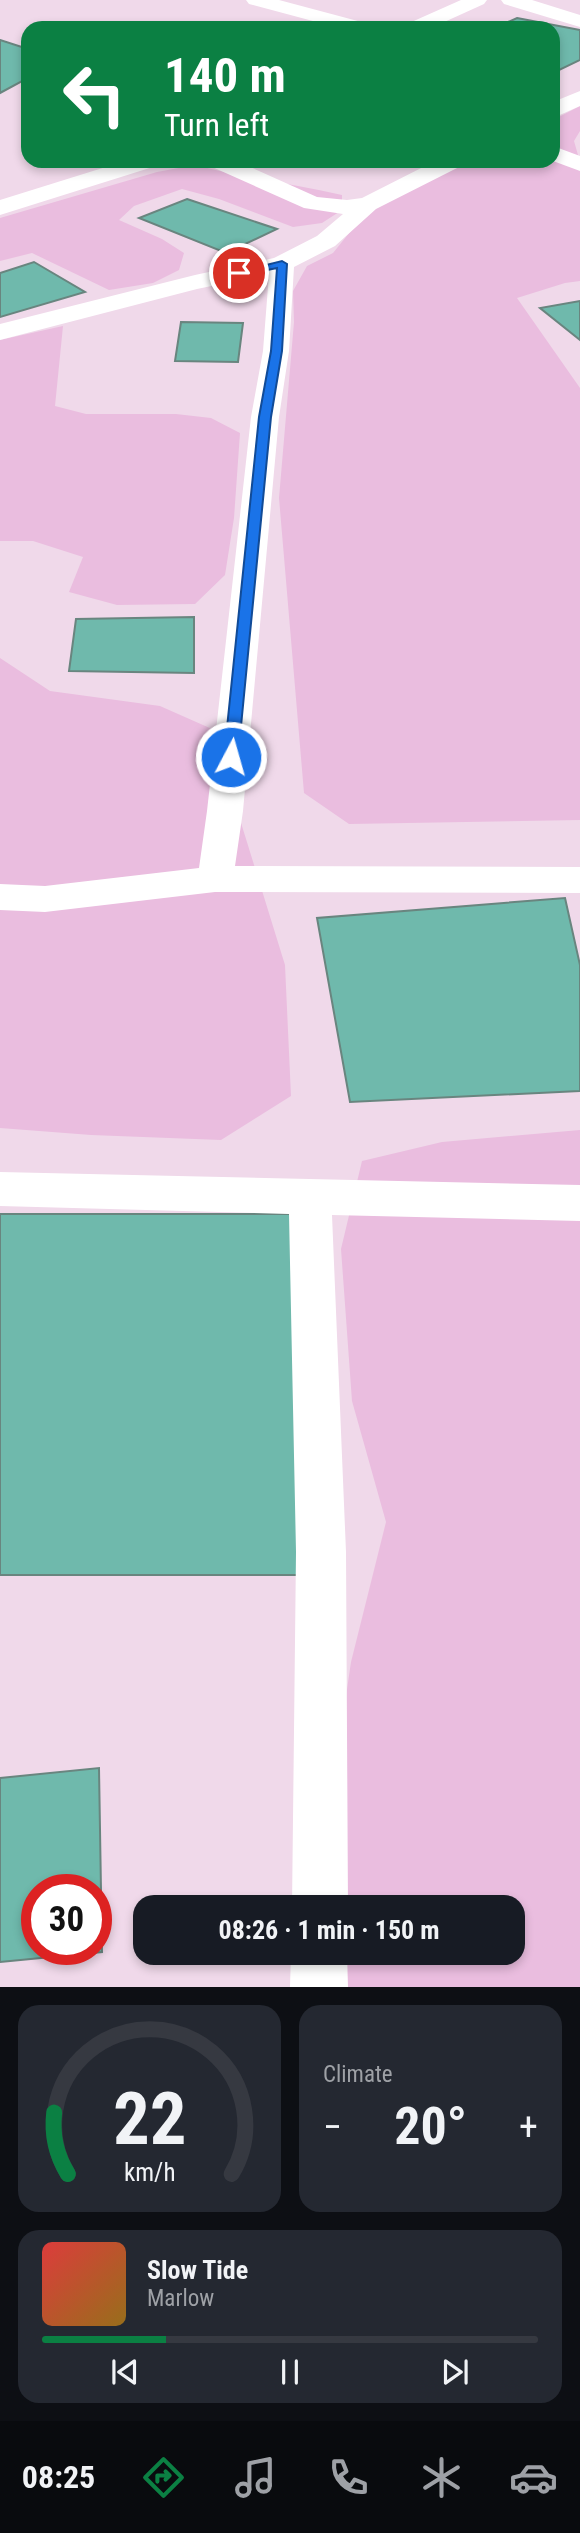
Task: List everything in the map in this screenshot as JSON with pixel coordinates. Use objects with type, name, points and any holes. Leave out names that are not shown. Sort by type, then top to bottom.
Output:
[{"type":"street","points":[[256,0],[336,21]]},
{"type":"street","points":[[430,21],[477,0]]},
{"type":"street","points":[[511,0],[580,21]]},
{"type":"street","points":[[560,107],[580,97]]},
{"type":"street","points":[[560,156],[580,164]]},
{"type":"street","points":[[0,208],[126,168]]},
{"type":"street","points":[[234,168],[312,203],[347,207],[368,204]]},
{"type":"street","points":[[0,332],[195,282],[282,264],[326,241],[368,204],[439,168]]},
{"type":"street","points":[[215,879],[228,784],[265,417],[276,351],[282,264]]},
{"type":"street","points":[[0,897],[45,899],[215,879],[580,880]]},
{"type":"street","points":[[0,1189],[580,1203]]},
{"type":"street","points":[[310,1197],[321,1552],[320,1895]]},
{"type":"street","points":[[319,1965],[319,1987]]},
{"type":"shaded area","points":[[580,106],[580,131],[574,141],[580,162],[580,281],[517,298],[580,388],[580,820],[349,824],[304,793],[279,498],[294,322],[293,291],[307,266],[333,253],[371,206],[425,180],[457,168],[560,168],[560,116]]},
{"type":"shaded area","points":[[179,168],[207,168],[342,195],[342,210],[322,223],[293,227],[219,199],[182,189],[134,206],[119,220],[162,239],[184,253],[179,270],[153,283],[109,290],[32,253],[0,261],[0,218]]},
{"type":"shaded area","points":[[63,326],[55,406],[86,414],[176,414],[211,418],[240,433],[234,518],[225,575],[195,604],[117,605],[69,592],[83,557],[33,541],[0,541],[0,340]]},
{"type":"shaded area","points":[[0,658],[50,691],[160,706],[212,729],[285,965],[291,1096],[221,1140],[0,1128]]},
{"type":"shaded area","points":[[580,1130],[580,1987],[344,1987],[338,1965],[525,1965],[525,1895],[331,1895],[335,1771],[351,1662],[386,1522],[352,1401],[341,1249],[362,1161],[442,1142]]},
{"type":"building","points":[[517,18],[533,21],[510,21]]},
{"type":"building","points":[[560,26],[580,30],[580,60],[560,70]]},
{"type":"building","points":[[0,40],[21,47],[21,82],[0,93]]},
{"type":"building","points":[[187,199],[277,229],[226,253],[139,218]]},
{"type":"building","points":[[34,262],[85,292],[0,317],[0,273]]},
{"type":"building","points":[[580,301],[580,340],[540,308]]},
{"type":"building","points":[[181,322],[243,323],[238,362],[175,361]]},
{"type":"building","points":[[194,617],[194,673],[69,671],[76,619]]},
{"type":"building","points":[[565,898],[580,965],[580,1091],[350,1102],[317,918]]},
{"type":"building","points":[[0,1214],[294,1214],[314,1575],[0,1575]]},
{"type":"building","points":[[99,1768],[101,1874],[21,1874],[21,1960],[0,1962],[0,1778]]},
{"type":"route","points":[[231,757],[265,417],[276,351],[282,264],[239,273]]}]
